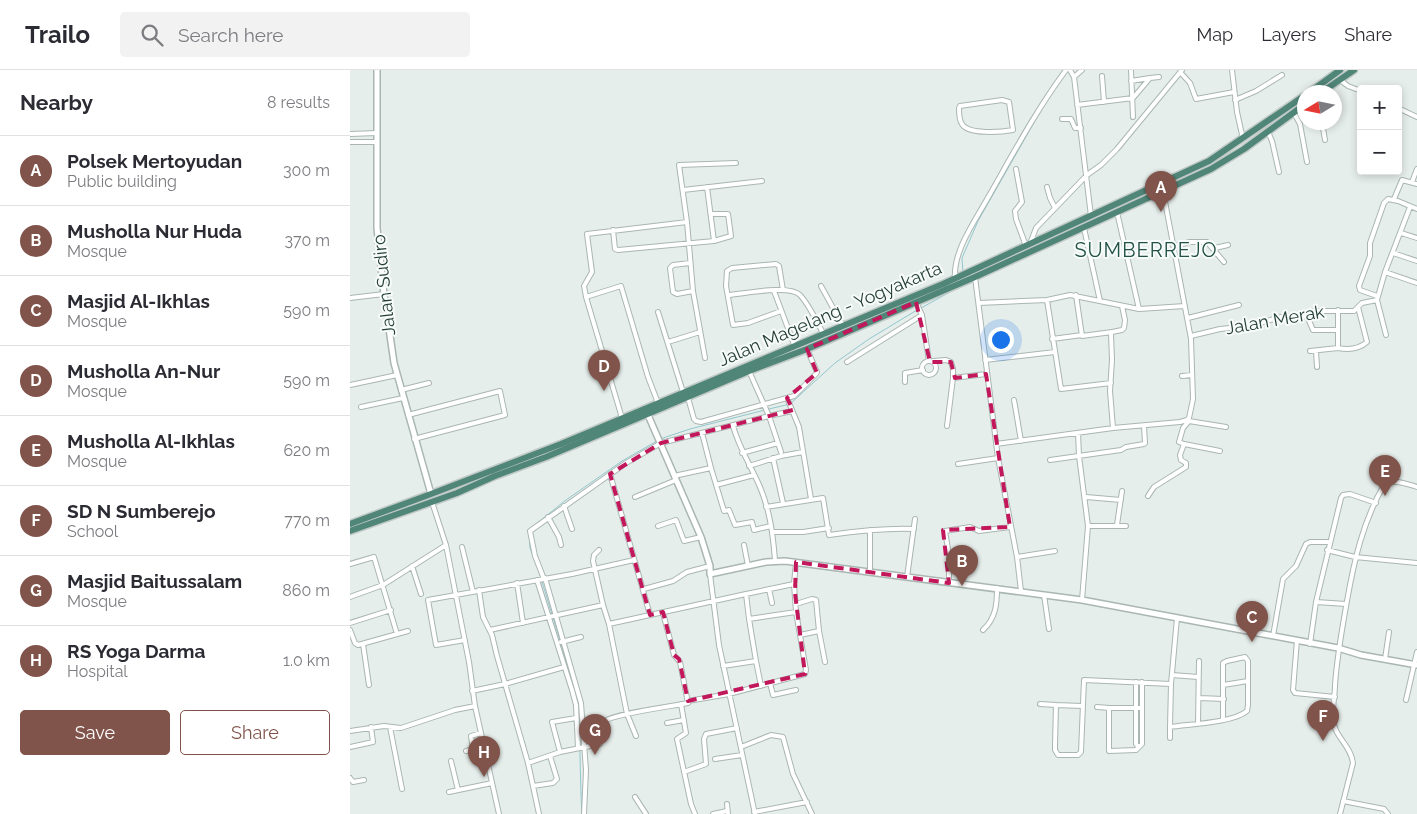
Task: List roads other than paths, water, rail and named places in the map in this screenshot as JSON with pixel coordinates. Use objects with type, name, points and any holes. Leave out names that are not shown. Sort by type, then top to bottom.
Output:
[{"type":"highway","points":[[1320,85],[1340,70]]},
{"type":"highway","points":[[1332,85],[1354,70]]},
{"type":"highway","name":"Jalan Magelang - Yogyakarta","points":[[350,524],[431,498],[648,415],[686,395],[844,326],[901,306],[917,303],[957,280],[963,274],[1210,161],[1297,101]]},
{"type":"highway","name":"Jalan Magelang - Yogyakarta","points":[[350,531],[658,403],[686,395],[807,349],[957,280],[973,278],[1142,202],[1228,160],[1297,111]]},
{"type":"highway","points":[[1140,194],[1142,202]]},
{"type":"street","name":"Jalan Sudiro","points":[[377,70],[377,228],[391,350],[431,498]]},
{"type":"street","points":[[957,280],[956,263],[971,226],[1021,137],[1071,73],[1082,70]]},
{"type":"street","points":[[1130,70],[1133,117]]},
{"type":"street","points":[[1232,70],[1235,100],[1243,139]]},
{"type":"street","points":[[1028,245],[1036,228],[1086,175],[1101,165],[1117,149],[1181,71],[1190,83],[1196,99],[1234,92]]},
{"type":"street","points":[[1071,73],[1081,128],[1091,216]]},
{"type":"street","points":[[1235,100],[1256,91],[1282,74]]},
{"type":"street","points":[[1102,76],[1104,102]]},
{"type":"street","points":[[1131,81],[1159,77]]},
{"type":"street","points":[[1077,105],[1133,98],[1150,78]]},
{"type":"street","points":[[1340,80],[1357,89]]},
{"type":"street","points":[[1013,130],[997,132],[965,128],[962,124],[959,108],[964,105],[1007,100],[1013,130],[1021,137]]},
{"type":"street","points":[[1402,110],[1417,118]]},
{"type":"street","points":[[1294,113],[1300,124],[1307,162]]},
{"type":"street","points":[[1062,119],[1071,119],[1075,128],[1081,128]]},
{"type":"street","points":[[1323,130],[1325,140]]},
{"type":"street","points":[[1268,132],[1279,172]]},
{"type":"street","points":[[350,134],[377,133]]},
{"type":"street","points":[[350,142],[377,142]]},
{"type":"street","points":[[704,358],[693,291],[680,164],[736,163]]},
{"type":"street","points":[[1016,169],[1022,202],[1015,211],[1016,219],[1028,245]]},
{"type":"street","points":[[1412,182],[1417,169]]},
{"type":"street","points":[[1394,199],[1402,180],[1417,184]]},
{"type":"street","points":[[683,190],[762,181]]},
{"type":"street","points":[[707,187],[714,241]]},
{"type":"street","points":[[1048,187],[1050,198],[1055,208]]},
{"type":"street","points":[[1163,191],[1191,336],[1192,399],[1188,421],[1180,435],[1180,443],[1220,451]]},
{"type":"street","points":[[1377,298],[1360,290],[1358,286],[1370,256],[1370,244],[1384,203],[1388,199],[1394,199],[1417,209]]},
{"type":"street","points":[[1386,335],[1377,298],[1410,206]]},
{"type":"street","points":[[1117,212],[1139,309]]},
{"type":"street","points":[[613,230],[615,249],[618,250],[714,241],[731,236],[728,214],[711,214]]},
{"type":"street","points":[[622,418],[586,298],[584,286],[592,272],[587,234],[687,222]]},
{"type":"street","points":[[1084,228],[1100,301]]},
{"type":"street","points":[[1401,233],[1417,238]]},
{"type":"street","points":[[1174,246],[1190,242],[1206,242],[1214,248],[1224,262]]},
{"type":"street","points":[[1214,248],[1228,244]]},
{"type":"street","points":[[1393,253],[1417,261]]},
{"type":"street","points":[[690,263],[673,265],[670,268],[673,292],[677,294],[693,291]]},
{"type":"street","points":[[781,311],[748,323],[734,325],[732,323],[726,275],[728,269],[775,264],[779,266],[783,290]]},
{"type":"street","points":[[1385,272],[1417,283]]},
{"type":"street","points":[[973,278],[979,303],[986,374],[998,458],[1017,557],[1021,591]]},
{"type":"street","points":[[586,298],[621,286],[648,377],[658,403]]},
{"type":"street","points":[[821,286],[844,326]]},
{"type":"street","points":[[728,295],[783,290],[794,291],[801,296],[824,335]]},
{"type":"street","points":[[774,291],[795,347]]},
{"type":"street","points":[[350,298],[384,294]]},
{"type":"street","points":[[979,303],[1047,300],[1076,295],[1139,309],[1185,306]]},
{"type":"street","points":[[1076,295],[1082,335]]},
{"type":"street","name":"Jalan Merak","points":[[1191,336],[1220,329],[1249,326],[1281,317],[1307,316],[1314,310],[1354,311],[1362,303],[1377,298]]},
{"type":"street","points":[[1047,300],[1061,389],[1111,382]]},
{"type":"street","points":[[905,382],[905,372],[922,370],[926,374],[933,373],[936,366],[930,361],[921,313],[917,303]]},
{"type":"street","points":[[1188,318],[1240,305]]},
{"type":"street","points":[[1052,338],[1122,330],[1125,320],[1122,306]]},
{"type":"street","points":[[1310,351],[1338,348],[1350,349],[1367,342],[1358,307]]},
{"type":"street","points":[[1338,310],[1338,348]]},
{"type":"street","points":[[658,312],[694,419],[698,422],[767,410],[792,410]]},
{"type":"street","points":[[847,362],[921,313]]},
{"type":"street","points":[[1307,316],[1313,330],[1338,330]]},
{"type":"street","points":[[668,342],[700,332]]},
{"type":"street","points":[[1112,332],[1110,391],[1113,428]]},
{"type":"street","points":[[584,814],[581,703],[552,616],[529,534],[531,529],[660,440],[702,434],[733,426],[794,396],[817,372],[807,349]]},
{"type":"street","points":[[1316,351],[1317,367]]},
{"type":"street","points":[[986,360],[1055,352]]},
{"type":"street","points":[[922,370],[923,365],[930,361],[946,360],[951,362],[953,378],[946,426]]},
{"type":"street","points":[[749,371],[767,410],[781,452]]},
{"type":"street","points":[[953,378],[986,374]]},
{"type":"street","points":[[350,385],[398,375]]},
{"type":"street","points":[[1182,376],[1192,375]]},
{"type":"street","points":[[401,390],[429,383]]},
{"type":"street","points":[[408,415],[500,390],[504,415],[414,439]]},
{"type":"street","points":[[361,407],[403,398]]},
{"type":"street","points":[[787,398],[799,427],[811,499]]},
{"type":"street","points":[[1014,400],[1021,441]]},
{"type":"street","points":[[648,415],[701,537],[710,566],[712,601],[723,666],[754,813],[807,802]]},
{"type":"street","points":[[996,444],[1113,428],[1188,421],[1226,427]]},
{"type":"street","points":[[733,426],[742,453],[754,475],[766,507],[773,532],[776,560]]},
{"type":"street","points":[[1050,460],[1121,450],[1126,447],[1145,444],[1144,426]]},
{"type":"street","points":[[1078,433],[1088,526],[1082,600]]},
{"type":"street","points":[[702,434],[724,511],[730,510],[735,525],[752,522],[754,530],[771,526]]},
{"type":"street","points":[[742,453],[778,443]]},
{"type":"street","points":[[1148,496],[1154,488],[1186,467],[1186,463],[1180,455],[1184,444]]},
{"type":"street","points":[[749,466],[773,458],[803,452]]},
{"type":"street","points":[[773,458],[783,503]]},
{"type":"street","points":[[958,464],[998,458]]},
{"type":"street","points":[[635,498],[675,478],[712,468]]},
{"type":"street","points":[[610,475],[650,615]]},
{"type":"street","points":[[716,485],[754,475]]},
{"type":"street","points":[[1340,814],[1353,763],[1352,755],[1335,728],[1333,720],[1338,648],[1355,557],[1376,502],[1387,482],[1416,487],[1417,479]]},
{"type":"street","points":[[1117,525],[1122,491]]},
{"type":"street","points":[[1310,644],[1316,602],[1327,550],[1343,495],[1350,494],[1376,502]]},
{"type":"street","points":[[1086,497],[1121,500]]},
{"type":"street","points":[[431,498],[446,545],[465,640],[472,691],[499,814]]},
{"type":"street","points":[[766,507],[823,498],[829,536],[898,528],[914,530]]},
{"type":"street","points":[[564,506],[572,530]]},
{"type":"street","points":[[548,518],[552,528],[559,537],[561,545]]},
{"type":"street","points":[[907,578],[915,519]]},
{"type":"street","points":[[658,526],[676,520],[684,542],[701,537]]},
{"type":"street","points":[[1088,526],[1126,526]]},
{"type":"street","points":[[949,583],[949,554],[944,531],[970,527],[979,531],[1010,527]]},
{"type":"street","points":[[773,532],[803,532],[828,528]]},
{"type":"street","points":[[870,530],[870,572]]},
{"type":"street","points":[[1273,636],[1283,579],[1296,566],[1306,544],[1310,542],[1329,542]]},
{"type":"street","points":[[350,597],[383,585],[446,545]]},
{"type":"street","points":[[744,545],[748,566]]},
{"type":"street","points":[[462,547],[473,592]]},
{"type":"street","points":[[600,550],[593,557],[595,570],[602,604],[609,624],[627,714],[636,736]]},
{"type":"street","points":[[1327,550],[1355,557],[1417,563]]},
{"type":"street","points":[[1017,557],[1056,551]]},
{"type":"street","points":[[350,564],[374,557],[397,634]]},
{"type":"street","points":[[465,640],[436,646],[428,600],[595,570],[634,560]]},
{"type":"street","points":[[710,574],[776,560],[796,562],[1082,600],[1298,640],[1385,660],[1415,664]]},
{"type":"street","points":[[528,763],[560,752],[600,744],[603,725],[606,720],[688,701],[729,694],[805,674],[806,670],[796,612],[794,584],[796,562]]},
{"type":"street","points":[[412,566],[421,594]]},
{"type":"street","points":[[644,589],[673,581],[688,572],[710,566]]},
{"type":"street","points":[[542,579],[560,642],[564,667],[572,690],[581,747]]},
{"type":"street","points":[[517,583],[523,623]]},
{"type":"street","points":[[609,624],[794,584]]},
{"type":"street","points":[[983,630],[992,622],[995,614],[997,588]]},
{"type":"street","points":[[769,589],[772,603]]},
{"type":"street","points":[[479,590],[483,617],[490,630],[528,763],[539,814]]},
{"type":"street","points":[[746,594],[761,686]]},
{"type":"street","points":[[1044,595],[1049,629]]},
{"type":"street","points":[[796,604],[812,599],[816,600],[825,662]]},
{"type":"street","points":[[1316,602],[1346,604]]},
{"type":"street","points":[[490,630],[602,604]]},
{"type":"street","points":[[350,623],[391,610]]},
{"type":"street","points":[[663,612],[674,655],[680,662],[688,701]]},
{"type":"street","points":[[749,619],[796,612]]},
{"type":"street","points":[[1170,738],[1171,684],[1177,618]]},
{"type":"street","points":[[350,630],[356,645],[408,632]]},
{"type":"street","points":[[800,635],[819,631]]},
{"type":"street","points":[[1385,660],[1389,632]]},
{"type":"street","points":[[560,642],[580,637]]},
{"type":"street","points":[[1298,640],[1294,693],[1335,697]]},
{"type":"street","points":[[363,644],[369,685]]},
{"type":"street","points":[[1406,700],[1417,652]]},
{"type":"street","points":[[1170,727],[1223,720],[1247,711],[1248,661],[1244,657],[1224,661],[1223,720]]},
{"type":"street","points":[[723,666],[756,661]]},
{"type":"street","points":[[1198,723],[1199,661]]},
{"type":"street","points":[[472,691],[505,684],[564,667]]},
{"type":"street","points":[[1172,675],[1198,677]]},
{"type":"street","points":[[1056,705],[1055,750],[1058,755],[1080,754],[1082,682],[1085,679],[1171,684]]},
{"type":"street","points":[[1223,685],[1248,681]]},
{"type":"street","points":[[1136,682],[1136,744],[1139,746]]},
{"type":"street","points":[[1109,708],[1109,751],[1136,750],[1142,744],[1142,682]]},
{"type":"street","points":[[770,683],[773,695],[796,690]]},
{"type":"street","points":[[1199,698],[1224,699]]},
{"type":"street","points":[[681,704],[686,733],[677,739],[691,804],[695,814]]},
{"type":"street","points":[[1040,704],[1082,706]]},
{"type":"street","points":[[350,731],[371,727],[402,728],[455,710],[475,706]]},
{"type":"street","points":[[1098,707],[1142,708]]},
{"type":"street","points":[[560,752],[552,722],[576,718]]},
{"type":"street","points":[[667,723],[684,720]]},
{"type":"street","points":[[350,746],[373,742],[371,727]]},
{"type":"street","points":[[390,727],[402,789]]},
{"type":"street","points":[[684,772],[706,764],[704,739],[706,734],[737,728]]},
{"type":"street","points":[[473,749],[471,736],[481,733]]},
{"type":"street","points":[[741,746],[770,735],[783,736],[793,774],[812,814]]},
{"type":"street","points":[[466,751],[484,746]]},
{"type":"street","points":[[715,759],[742,755]]},
{"type":"street","points":[[533,786],[554,783],[557,779],[550,756]]},
{"type":"street","points":[[451,761],[458,790]]},
{"type":"street","points":[[350,778],[353,782],[364,780]]},
{"type":"street","points":[[449,792],[492,783]]},
{"type":"street","points":[[635,797],[646,814]]},
{"type":"street","points":[[1343,801],[1384,809],[1388,814]]},
{"type":"street","points":[[713,814],[728,813],[727,804]]},
{"type":"waterway","points":[[1063,77],[1068,71]]},
{"type":"waterway","points":[[963,273],[962,258],[978,221],[1040,112]]},
{"type":"waterway","points":[[921,308],[959,287]]},
{"type":"waterway","points":[[769,409],[790,404],[835,363],[869,339],[917,310]]},
{"type":"waterway","points":[[660,439],[690,429],[765,410]]},
{"type":"waterway","points":[[531,528],[566,500],[622,461],[657,441]]},
{"type":"waterway","points":[[529,531],[530,548],[533,556]]},
{"type":"waterway","points":[[536,563],[541,578]]},
{"type":"waterway","points":[[542,582],[560,640]]},
{"type":"waterway","points":[[561,644],[573,680]]},
{"type":"waterway","points":[[574,687],[579,734],[582,814]]},
{"type":"place","name":"Polsek Mertoyudan","points":[[1161,212]]},
{"type":"place","name":"Musholla An-Nur","points":[[604,391]]},
{"type":"place","name":"Musholla Al-Ikhlas","points":[[1385,496]]},
{"type":"place","name":"Musholla Nur Huda","points":[[962,586]]},
{"type":"place","name":"Masjid Al-Ikhlas","points":[[1252,642]]},
{"type":"place","name":"SD N Sumberejo","points":[[1323,741]]},
{"type":"place","name":"Masjid Baitussalam","points":[[595,755]]},
{"type":"place","name":"RS Yoga Darma","points":[[484,777]]},
{"type":"district","name":"SUMBERREJO","points":[[1146,250]]}]
